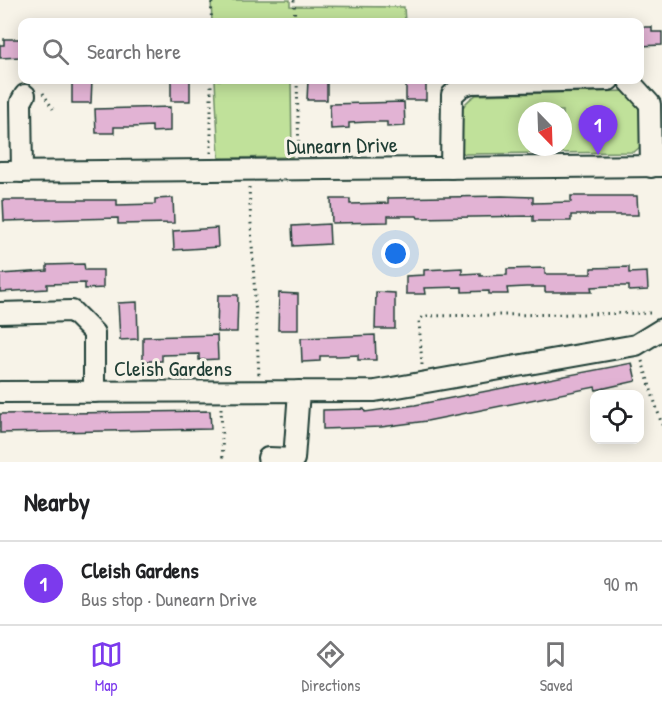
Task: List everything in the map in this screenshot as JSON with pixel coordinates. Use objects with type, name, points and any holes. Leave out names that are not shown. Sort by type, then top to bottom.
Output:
[{"type":"street","points":[[451,168],[452,95],[469,84]]},
{"type":"street","points":[[632,84],[650,104],[656,167]]},
{"type":"street","points":[[22,172],[21,102],[25,95]]},
{"type":"street","name":"Dunearn Drive","points":[[0,172],[656,167]]},
{"type":"street","points":[[0,313],[72,311],[94,333],[94,392]]},
{"type":"street","name":"Cleish Gardens","points":[[0,392],[375,391],[636,345],[662,329]]},
{"type":"street","points":[[268,458],[294,459],[299,392]]},
{"type":"path","points":[[212,0],[212,18]]},
{"type":"path","points":[[294,0],[295,18]]},
{"type":"path","points":[[211,84],[211,159]]},
{"type":"path","points":[[297,84],[299,170]]},
{"type":"path","points":[[248,170],[260,392]]},
{"type":"path","points":[[423,383],[419,321],[423,316],[662,313]]},
{"type":"path","points":[[644,369],[662,425]]},
{"type":"path","points":[[221,392],[223,462]]},
{"type":"green space","points":[[211,0],[290,0],[290,6],[404,7],[405,18],[212,18]]},
{"type":"green space","points":[[215,84],[291,84],[292,157],[219,158]]},
{"type":"green space","points":[[625,91],[641,104],[640,147],[634,152],[572,153],[572,102],[518,102],[518,153],[465,154],[459,150],[459,118],[464,105],[476,95]]},
{"type":"building","points":[[644,27],[652,27],[652,32],[662,32],[662,45],[644,46]]},
{"type":"building","points":[[4,39],[18,39],[18,57],[0,58],[0,45],[4,45]]},
{"type":"building","points":[[72,84],[92,84],[91,103],[72,103]]},
{"type":"building","points":[[171,84],[190,84],[190,101],[171,101]]},
{"type":"building","points":[[308,84],[327,84],[327,100],[307,100]]},
{"type":"building","points":[[406,84],[426,84],[426,100],[406,100]]},
{"type":"building","points":[[404,102],[405,126],[387,127],[387,122],[368,122],[349,123],[349,128],[331,129],[330,104]]},
{"type":"building","points":[[170,107],[170,131],[152,132],[152,126],[114,127],[114,133],[96,133],[95,109]]},
{"type":"building","points":[[571,196],[637,196],[638,215],[571,215],[571,221],[533,221],[533,216],[418,218],[417,216],[388,216],[388,222],[332,223],[331,199],[350,199],[350,204],[388,203],[388,198],[533,197],[533,203],[571,202]]},
{"type":"building","points":[[173,198],[174,223],[118,224],[118,218],[4,221],[3,200],[117,200],[117,205],[155,204],[155,199]]},
{"type":"building","points":[[329,224],[330,244],[293,246],[292,226]]},
{"type":"building","points":[[217,228],[218,247],[174,250],[173,231]]},
{"type":"building","points":[[84,264],[85,270],[103,270],[103,288],[85,289],[85,283],[47,284],[47,289],[0,292],[0,274],[47,271],[47,265]]},
{"type":"building","points":[[629,267],[629,273],[647,272],[648,290],[629,291],[629,286],[610,286],[591,287],[592,292],[545,292],[545,287],[526,287],[507,288],[508,294],[489,294],[489,291],[462,292],[462,287],[424,288],[425,294],[406,294],[406,276],[424,275],[424,270],[462,268],[462,274],[480,273],[480,276],[507,275],[507,269],[545,268],[545,274],[591,274],[591,268]]},
{"type":"building","points":[[376,292],[395,293],[395,329],[375,329]]},
{"type":"building","points":[[279,293],[298,294],[298,330],[278,330]]},
{"type":"building","points":[[218,295],[238,295],[237,332],[217,332]]},
{"type":"building","points":[[137,302],[138,339],[120,340],[118,303]]},
{"type":"building","points":[[217,335],[218,359],[199,360],[199,354],[162,355],[162,361],[143,361],[143,337]]},
{"type":"building","points":[[375,335],[376,360],[358,360],[358,355],[320,356],[320,361],[302,362],[301,338]]},
{"type":"building","points":[[632,363],[636,381],[596,390],[595,387],[427,421],[381,427],[323,429],[323,410],[364,409],[365,412],[415,405]]},
{"type":"building","points":[[210,411],[211,429],[0,433],[0,414]]},
{"type":"place","name":"Cleish Gardens","points":[[598,155]]}]
